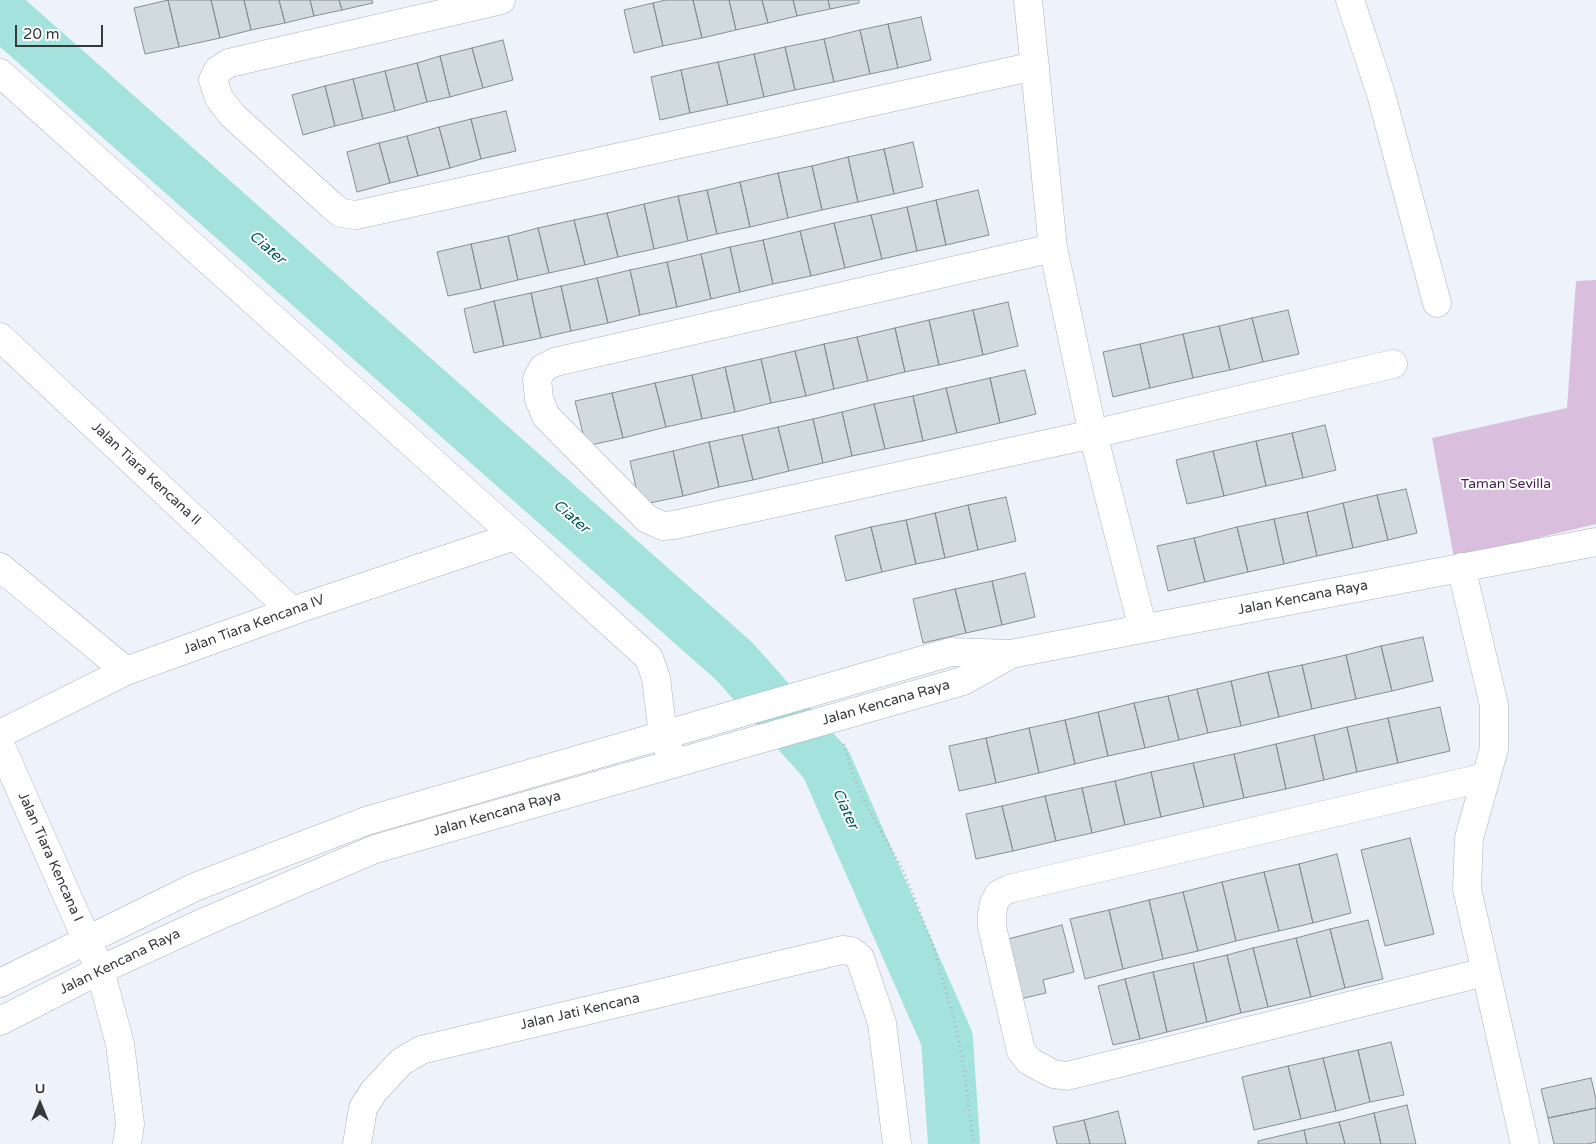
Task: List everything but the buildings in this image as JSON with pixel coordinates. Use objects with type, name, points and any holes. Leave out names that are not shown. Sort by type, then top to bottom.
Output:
[{"type":"street","points":[[501,0],[229,63],[218,70],[213,80],[220,98],[232,115],[341,214],[356,215],[1035,66]]},
{"type":"street","points":[[1028,0],[1053,248],[1093,434],[1143,629]]},
{"type":"street","points":[[1350,0],[1381,94],[1437,303]]},
{"type":"street","points":[[0,73],[649,658],[656,678],[663,735],[674,764]]},
{"type":"street","points":[[1053,248],[555,362],[543,368],[537,379],[539,400],[546,416],[647,519],[663,526],[1093,434],[1393,364]]},
{"type":"street","name":"Jalan Tiara Kencana II","points":[[0,337],[292,611]]},
{"type":"street","name":"Jalan Tiara Kencana IV","points":[[0,734],[126,672],[292,611],[515,536]]},
{"type":"street","name":"Jalan Kencana Raya","points":[[0,983],[195,887],[366,821],[951,652],[1011,654],[1596,542]]},
{"type":"street","points":[[0,567],[126,672]]},
{"type":"street","points":[[1461,567],[1494,705],[1494,749],[1469,838],[1467,889],[1524,1144]]},
{"type":"street","name":"Jalan Kencana Raya","points":[[0,1021],[100,970],[209,920],[375,849],[963,681],[1011,654]]},
{"type":"street","name":"Jalan Tiara Kencana I","points":[[0,744],[100,970],[120,1044],[130,1124],[127,1144]]},
{"type":"street","points":[[1485,972],[1067,1076],[1053,1074],[1029,1061],[1021,1051],[992,926],[992,914],[994,903],[999,894],[1009,889],[1486,777]]},
{"type":"street","name":"Jalan Jati Kencana","points":[[357,1144],[364,1108],[374,1091],[401,1062],[421,1050],[834,951],[851,951],[860,958],[882,1023],[894,1144]]},
{"type":"path","points":[[837,717],[851,769],[863,798],[904,872],[934,948],[956,1028],[963,1062],[974,1144]]},
{"type":"green space","name":"Taman Sevilla","points":[[1596,280],[1596,524],[1454,558],[1432,438],[1567,408],[1576,281]]},
{"type":"waterway","name":"Ciater","points":[[0,12],[734,661],[826,764],[947,1039],[954,1144]]}]
